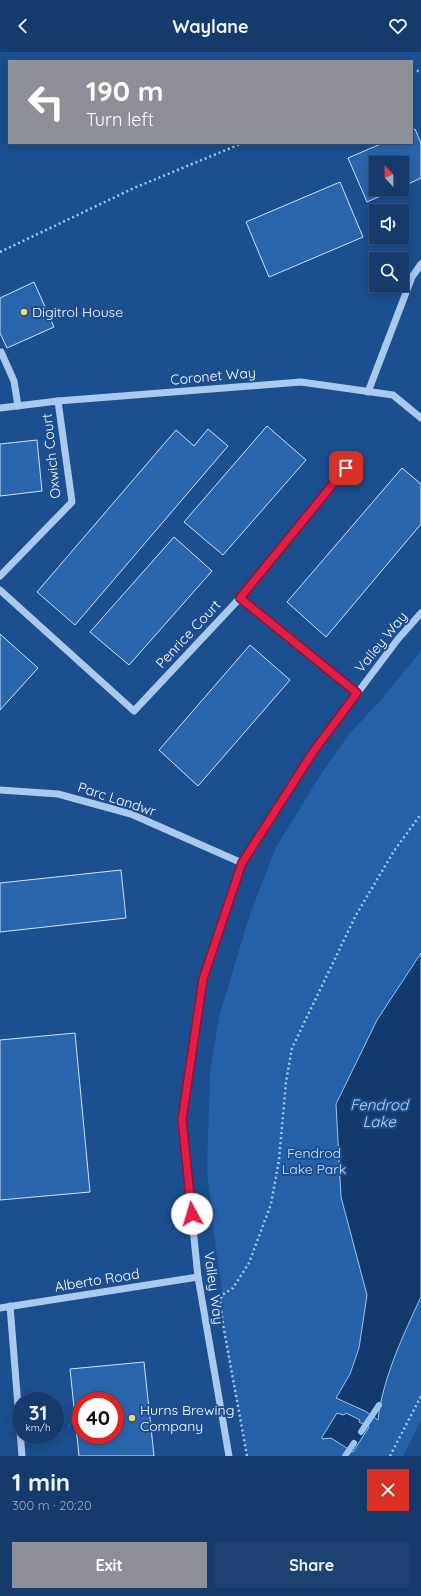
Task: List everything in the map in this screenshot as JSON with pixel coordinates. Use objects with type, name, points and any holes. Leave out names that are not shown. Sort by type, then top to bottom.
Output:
[{"type":"street","points":[[368,392],[412,277],[421,264]]},
{"type":"street","points":[[1,352],[14,381],[18,406]]},
{"type":"street","name":"Coronet Way","points":[[0,408],[58,401],[301,382],[393,395],[421,418]]},
{"type":"street","name":"Oxwich Court","points":[[0,576],[72,502],[58,401]]},
{"type":"street","name":"Penrice Court","points":[[0,590],[86,670],[134,712],[240,598],[346,468]]},
{"type":"street","points":[[240,598],[357,693]]},
{"type":"street","name":"Valley Way","points":[[229,1456],[198,1277],[182,1120],[203,979],[242,863],[313,752],[398,639],[421,613]]},
{"type":"street","name":"Parc Landwr","points":[[0,790],[58,794],[131,814],[242,863]]},
{"type":"street","name":"Alberto Road","points":[[0,1308],[198,1277]]},
{"type":"street","points":[[10,1306],[22,1456]]},
{"type":"path","points":[[0,252],[134,188],[242,144]]},
{"type":"path","points":[[247,1456],[224,1332],[220,1301],[222,1295],[233,1288],[249,1263],[271,1204],[279,1160],[286,1082],[292,1048],[356,915],[394,851],[421,814]]},
{"type":"path","points":[[390,1456],[421,1396]]},
{"type":"green space","name":"Fendrod Lake Park","points":[[421,651],[421,1420],[403,1456],[247,1456],[222,1323],[220,1304],[222,1289],[207,1170],[210,1074],[219,1017],[250,914],[276,847],[323,771],[350,733],[380,701]]},
{"type":"water","name":"Fendrod Lake","points":[[421,953],[421,1297],[401,1341],[389,1373],[380,1405],[378,1420],[365,1411],[336,1398],[350,1374],[359,1348],[367,1295],[341,1197],[336,1104],[377,1020]]},
{"type":"water","points":[[337,1413],[344,1415],[346,1413],[360,1420],[359,1422],[369,1427],[353,1452],[331,1438],[322,1439]]},
{"type":"building","points":[[415,129],[421,143],[421,178],[409,184],[409,156],[369,156],[369,196],[380,196],[367,202],[348,158],[381,144],[413,144],[413,130]]},
{"type":"building","points":[[340,182],[363,237],[269,277],[246,222]]},
{"type":"building","name":"Digitrol House","points":[[34,282],[54,327],[7,348],[0,333],[0,298]]},
{"type":"building","points":[[267,426],[306,460],[223,555],[184,522]]},
{"type":"building","points":[[208,429],[228,446],[75,625],[37,592],[176,430],[194,446]]},
{"type":"building","points":[[37,440],[42,491],[0,496],[0,444]]},
{"type":"building","points":[[402,468],[421,484],[421,524],[326,637],[287,602]]},
{"type":"building","points":[[174,537],[212,571],[129,665],[90,632]]},
{"type":"building","points":[[0,634],[38,668],[0,710]]},
{"type":"building","points":[[250,645],[290,680],[198,786],[159,750]]},
{"type":"building","points":[[121,870],[126,918],[0,932],[0,883]]},
{"type":"building","points":[[75,1033],[90,1192],[0,1200],[0,1040]]},
{"type":"building","name":"Hurns Brewing Company","points":[[144,1362],[154,1456],[79,1456],[78,1444],[124,1444],[124,1392],[72,1392],[70,1369]]},
{"type":"waterway","points":[[361,1432],[379,1405]]},
{"type":"waterway","points":[[345,1456],[354,1443]]},
{"type":"place","name":"Digitrol House","points":[[24,312]]},
{"type":"place","name":"Hurns Brewing Company","points":[[132,1418]]},
{"type":"route","points":[[192,1214],[182,1120],[203,979],[242,863],[313,752],[357,693],[240,598],[346,468]]}]
